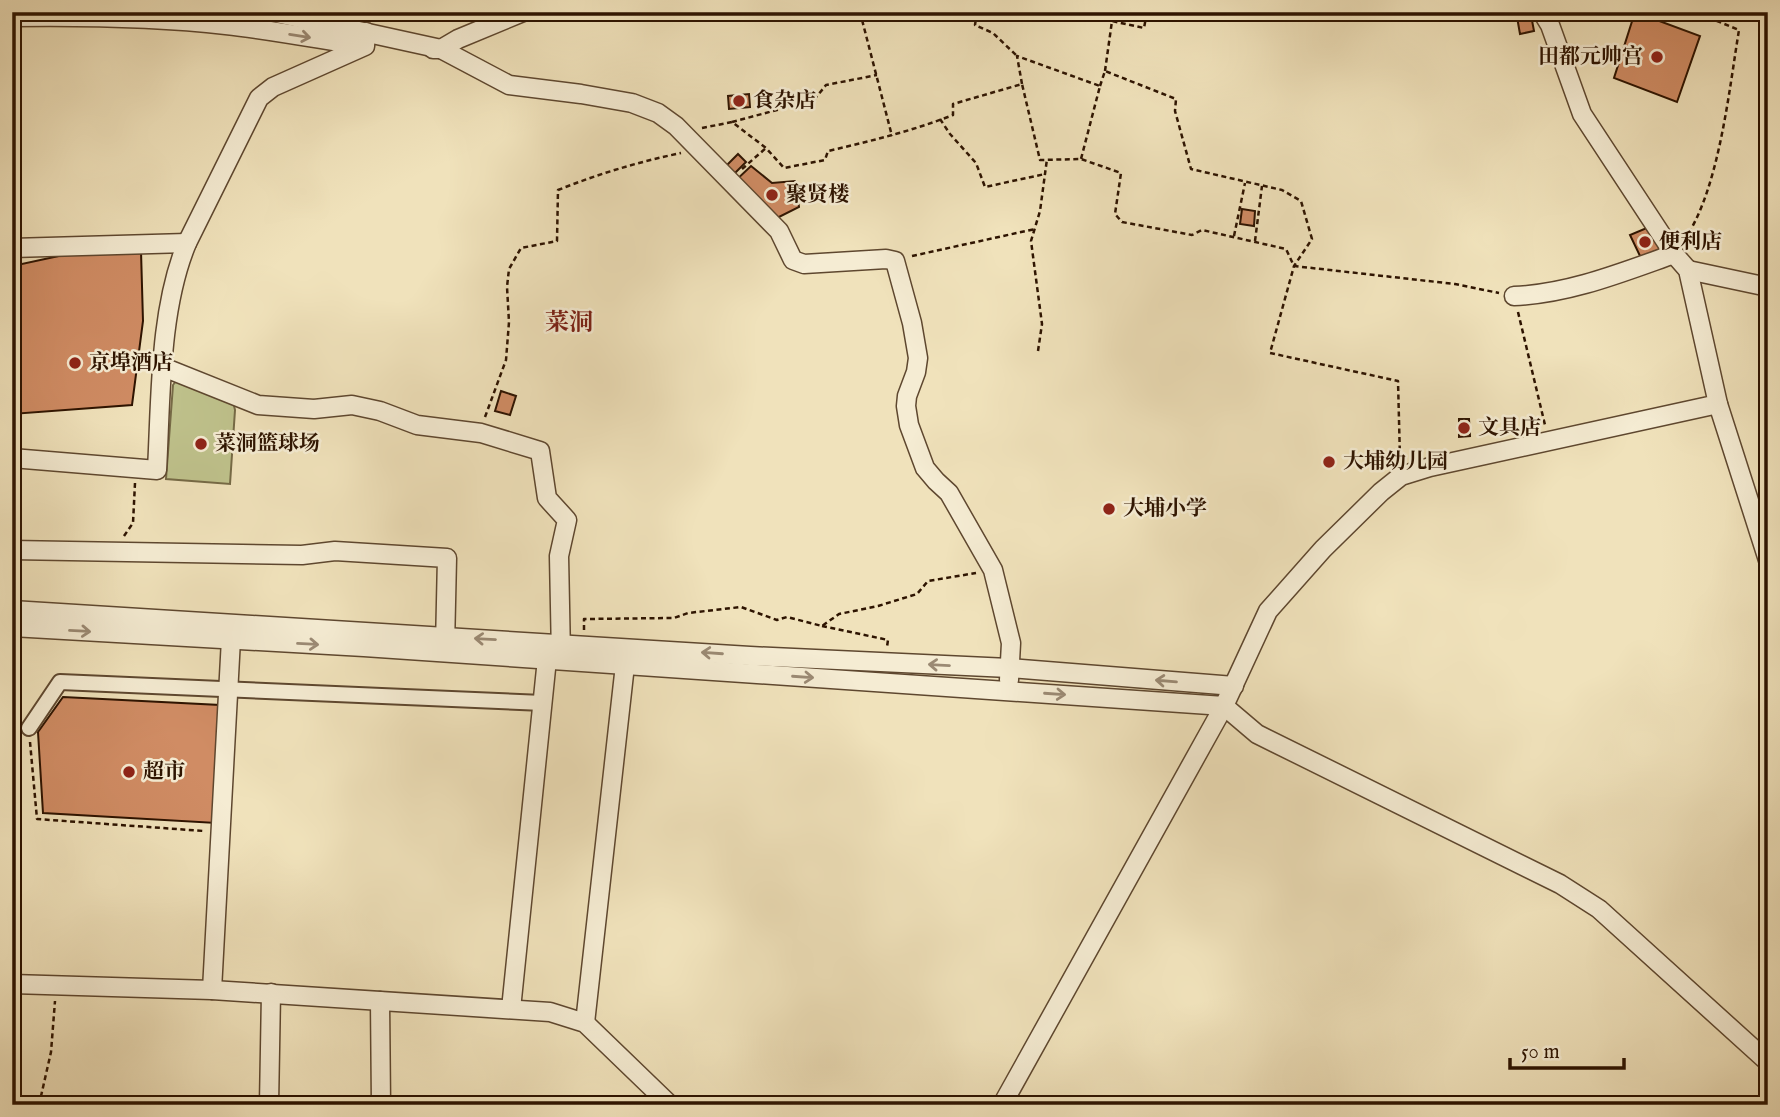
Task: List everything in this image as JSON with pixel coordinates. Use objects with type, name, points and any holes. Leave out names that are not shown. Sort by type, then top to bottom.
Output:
[{"type":"street","points":[[272,12],[366,39]]},
{"type":"street","points":[[441,49],[457,38],[523,12]]},
{"type":"street","points":[[1542,12],[1550,25],[1582,114],[1674,254],[1688,270],[1718,404],[1768,560]]},
{"type":"street","points":[[12,17],[68,14],[227,25],[441,49],[509,85],[593,95],[646,107],[667,118],[779,231],[789,255],[795,261],[804,264],[893,260],[912,323],[918,358],[907,396],[909,425],[925,468],[949,493],[993,570],[1011,643],[1008,691]]},
{"type":"street","points":[[12,458],[157,470],[163,367],[172,288],[187,243],[256,102],[263,94],[366,39]]},
{"type":"street","points":[[12,248],[187,243]]},
{"type":"street","points":[[1514,296],[1529,296],[1608,278],[1674,254]]},
{"type":"street","points":[[1688,270],[1768,286]]},
{"type":"street","points":[[163,367],[258,405],[314,409],[352,405],[380,411],[417,425],[481,433],[540,451],[547,498],[567,520],[559,556],[556,655],[543,703],[511,1009]]},
{"type":"street","points":[[1002,1105],[1224,706],[1268,611],[1323,549],[1381,492],[1401,476],[1430,467],[1718,404]]},
{"type":"street","points":[[12,550],[302,555],[335,551],[447,558],[445,645]]},
{"type":"street","points":[[12,610],[445,645],[556,655],[625,665],[1224,706],[1257,734],[1560,884],[1599,909],[1768,1062]]},
{"type":"street","points":[[12,627],[231,639],[445,645]]},
{"type":"street","points":[[212,989],[231,639]]},
{"type":"street","points":[[556,655],[583,645],[1009,668],[1234,686]]},
{"type":"street","points":[[585,1023],[625,665]]},
{"type":"street","points":[[29,728],[60,682],[543,703]]},
{"type":"street","points":[[12,984],[212,989],[550,1012],[585,1023],[670,1105]]},
{"type":"street","points":[[269,1105],[271,993]]},
{"type":"street","points":[[380,1001],[381,1105]]},
{"type":"path","points":[[860,12],[892,136]]},
{"type":"path","points":[[977,12],[975,25],[993,33],[1017,56],[1100,86]]},
{"type":"path","points":[[1081,159],[1105,71],[1112,21],[1144,28],[1147,12]]},
{"type":"path","points":[[1674,254],[1696,223],[1710,178],[1723,127],[1739,30],[1695,12]]},
{"type":"path","points":[[1017,56],[1021,84],[1040,160],[1081,159],[1121,173],[1115,214],[1122,222],[1192,235],[1202,230],[1255,241],[1286,249],[1294,266]]},
{"type":"path","points":[[1105,71],[1176,99],[1175,111],[1191,169],[1282,190],[1301,201],[1312,239],[1294,266],[1270,353],[1398,381],[1401,476]]},
{"type":"path","points":[[682,133],[814,100],[826,85],[877,75]]},
{"type":"path","points":[[732,121],[766,148],[783,169],[825,160],[828,151],[892,136],[940,119],[953,114],[953,104],[1021,84]]},
{"type":"path","points":[[940,119],[976,163],[985,187],[1045,174]]},
{"type":"path","points":[[728,181],[766,148]]},
{"type":"path","points":[[481,433],[506,360],[509,269],[521,248],[558,241],[558,190],[592,176],[619,170],[634,162],[698,150]]},
{"type":"path","points":[[1038,351],[1042,324],[1031,241],[1040,211],[1047,159]]},
{"type":"path","points":[[1234,236],[1245,183]]},
{"type":"path","points":[[1255,241],[1262,186]]},
{"type":"path","points":[[893,260],[1035,229]]},
{"type":"path","points":[[1294,266],[1455,284],[1514,296],[1549,442]]},
{"type":"path","points":[[133,523],[136,469]]},
{"type":"path","points":[[822,626],[839,614],[916,594],[928,581],[993,570]]},
{"type":"path","points":[[583,645],[584,620],[674,618],[688,613],[741,607],[777,620],[787,617],[888,640],[886,663]]},
{"type":"path","points":[[29,728],[37,819],[221,832]]},
{"type":"path","points":[[39,1105],[51,1052],[55,985]]},
{"type":"green space","name":"菜洞篮球场","points":[[179,377],[233,401],[235,410],[230,484],[166,479],[173,385]]},
{"type":"building","name":"田都元帅宫","points":[[1635,12],[1700,36],[1677,102],[1614,78]]},
{"type":"building","points":[[1531,15],[1534,31],[1520,34],[1517,17]]},
{"type":"building","name":"食杂店","points":[[749,94],[750,107],[729,109],[728,96]]},
{"type":"building","points":[[738,154],[746,162],[731,177],[723,169]]},
{"type":"building","name":"聚贤楼","points":[[751,166],[772,183],[795,181],[799,207],[773,220],[733,183]]},
{"type":"building","points":[[1242,209],[1255,211],[1254,226],[1240,224]]},
{"type":"building","name":"便利店","points":[[1649,227],[1660,249],[1641,258],[1630,235]]},
{"type":"building","name":"京埠酒店","points":[[141,251],[143,321],[132,405],[12,414],[12,282],[16,281],[17,265],[68,254]]},
{"type":"building","points":[[501,391],[516,396],[510,415],[495,411]]},
{"type":"building","name":"文具店","points":[[1459,419],[1469,419],[1470,436],[1459,437]]},
{"type":"building","name":"超市","points":[[63,697],[220,705],[216,823],[43,813],[38,732]]},
{"type":"place","name":"田都元帅宫","points":[[1657,57]]},
{"type":"place","name":"食杂店","points":[[739,101]]},
{"type":"place","name":"聚贤楼","points":[[772,195]]},
{"type":"place","name":"便利店","points":[[1645,242]]},
{"type":"place","name":"京埠酒店","points":[[75,363]]},
{"type":"place","name":"文具店","points":[[1464,428]]},
{"type":"place","name":"菜洞篮球场","points":[[201,444]]},
{"type":"place","name":"大埔幼儿园","points":[[1329,462]]},
{"type":"place","name":"大埔小学","points":[[1109,509]]},
{"type":"place","name":"超市","points":[[129,772]]},
{"type":"district","name":"菜洞","points":[[569,323]]}]
